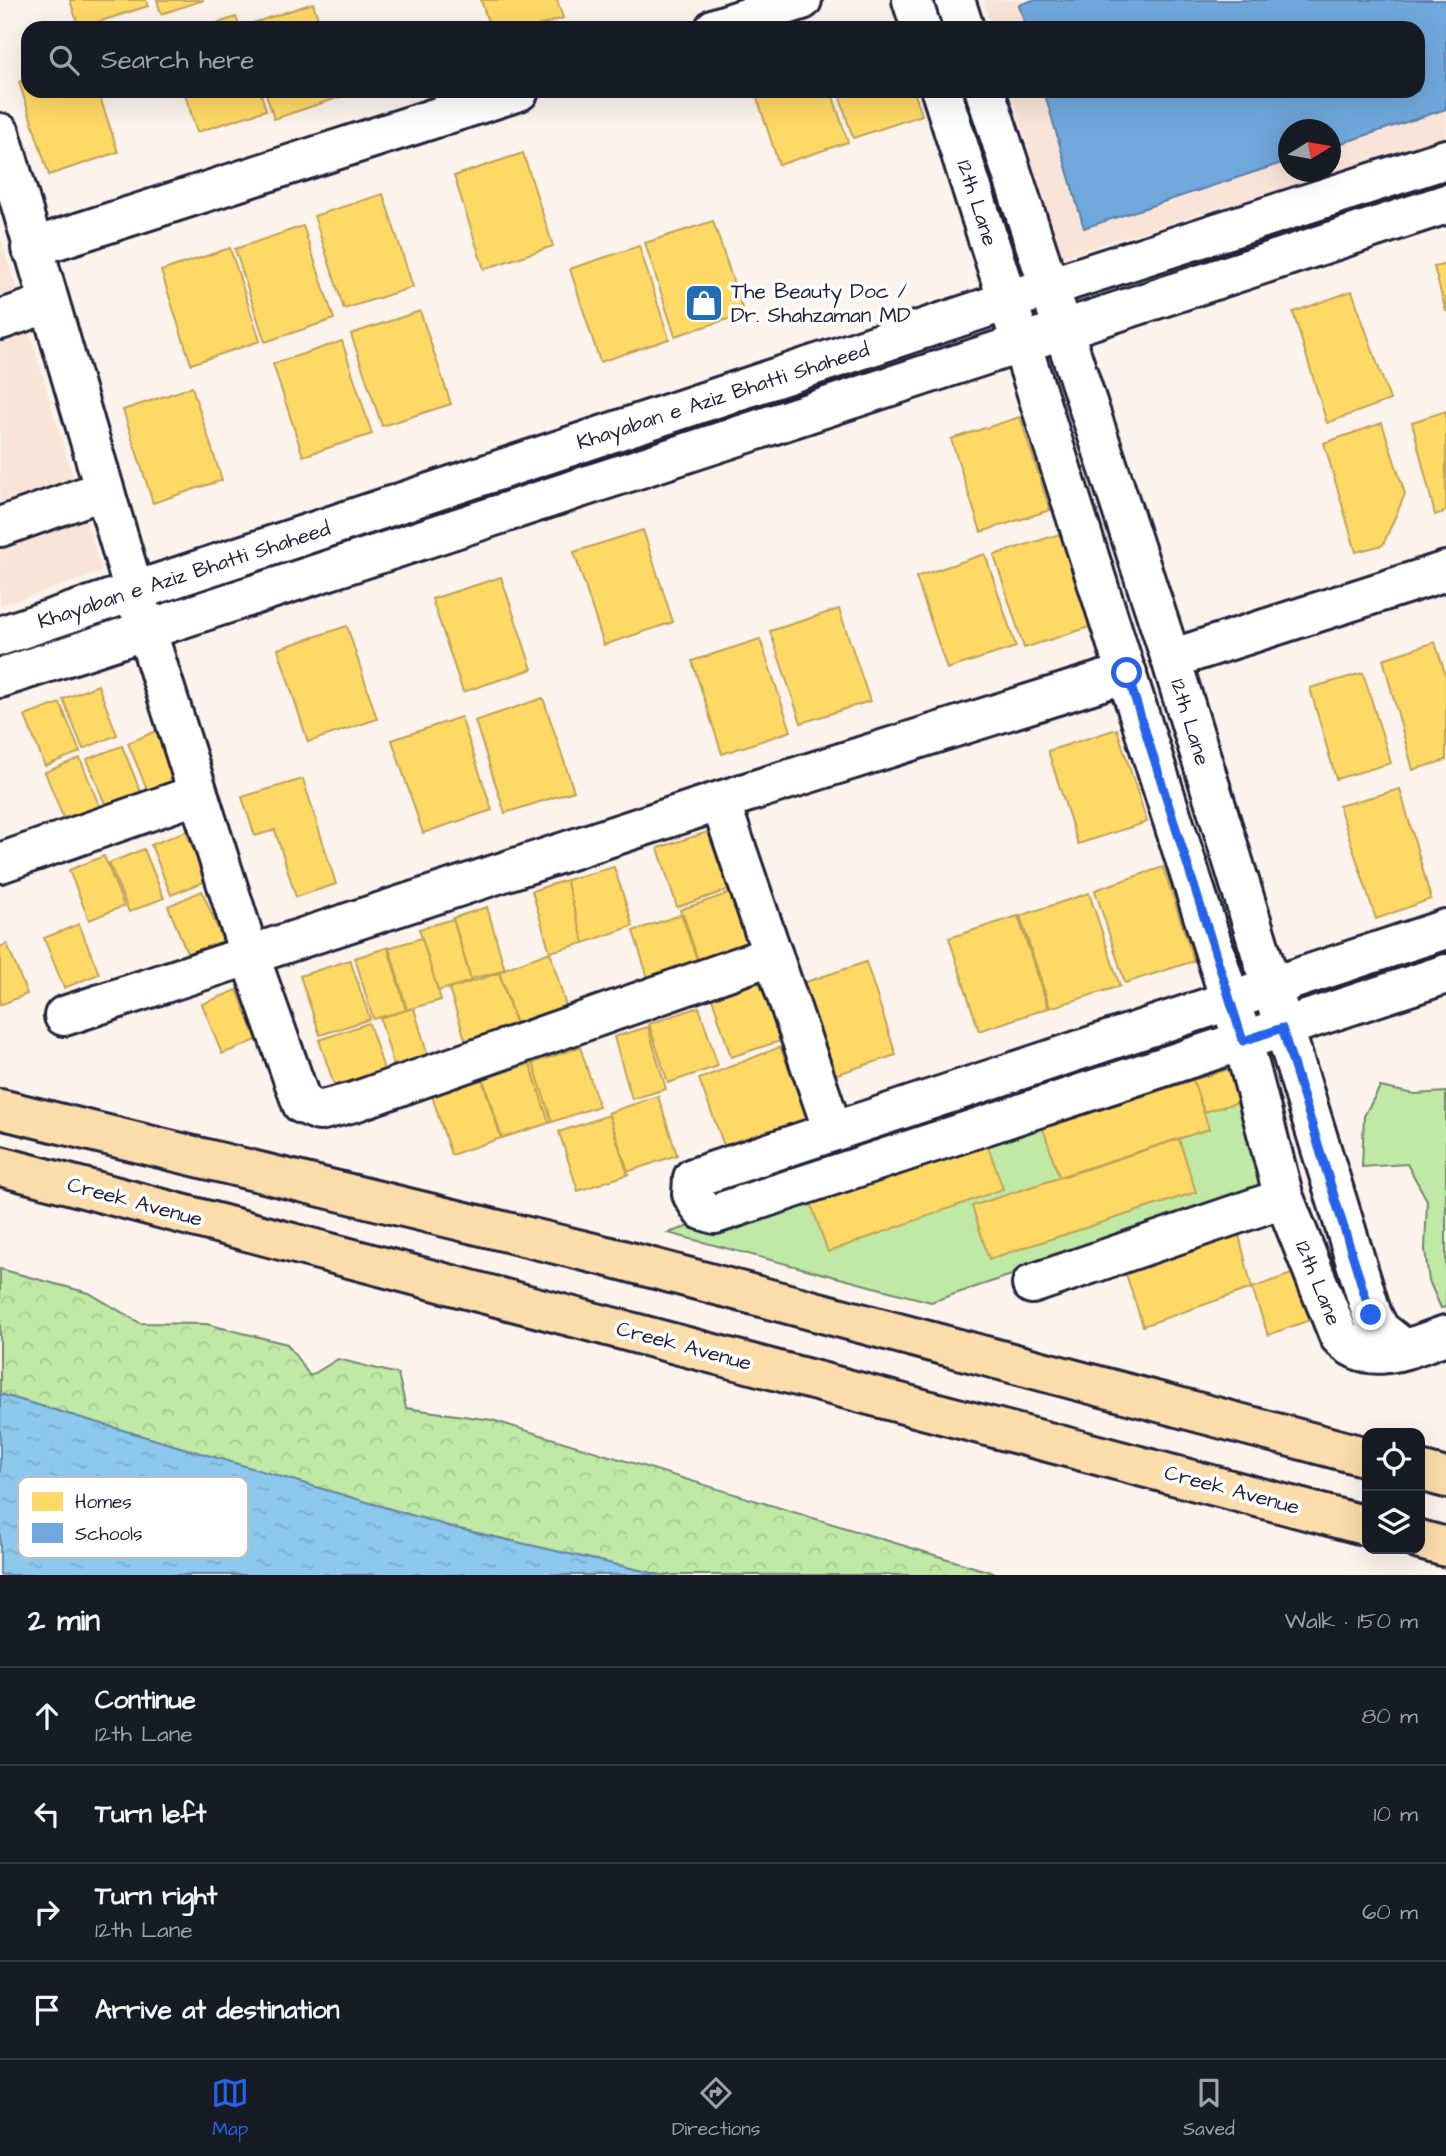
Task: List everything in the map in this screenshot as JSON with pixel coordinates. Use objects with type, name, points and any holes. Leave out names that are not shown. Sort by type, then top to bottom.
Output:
[{"type":"main road","points":[[0,1109],[618,1259],[1362,1456]]},
{"type":"main road","name":"Creek Avenue","points":[[0,1166],[1362,1525]]},
{"type":"main road","points":[[1425,1472],[1446,1478]]},
{"type":"main road","points":[[1425,1541],[1446,1547]]},
{"type":"street","points":[[737,21],[802,0]]},
{"type":"street","points":[[912,0],[919,21]]},
{"type":"street","points":[[955,0],[962,21]]},
{"type":"street","points":[[31,248],[497,98]]},
{"type":"street","name":"12th Lane","points":[[943,98],[1243,1041],[1284,1198],[1339,1336],[1351,1349],[1373,1356],[1404,1349]]},
{"type":"street","name":"12th Lane","points":[[987,98],[1171,659],[1371,1315],[1380,1330],[1404,1349]]},
{"type":"street","points":[[0,133],[31,248],[134,591],[249,954],[292,1083],[302,1104],[319,1111],[354,1102],[773,955]]},
{"type":"street","name":"Khayaban e Aziz Bhatti Shaheed","points":[[0,636],[1049,287],[1446,159]]},
{"type":"street","name":"Khayaban e Aziz Bhatti Shaheed","points":[[0,678],[146,628],[1446,205]]},
{"type":"street","points":[[0,320],[49,303]]},
{"type":"street","points":[[0,527],[104,490]]},
{"type":"street","points":[[1171,659],[1446,571]]},
{"type":"street","points":[[64,1016],[720,801],[1127,673]]},
{"type":"street","points":[[0,863],[198,794]]},
{"type":"street","points":[[720,801],[832,1131]]},
{"type":"street","points":[[1446,929],[693,1178],[692,1194],[702,1210],[715,1214],[1446,974]]},
{"type":"street","points":[[1032,1284],[1284,1198]]},
{"type":"street","points":[[1404,1349],[1446,1335]]},
{"type":"shaded area","points":[[983,0],[1446,0],[1446,138],[1341,170],[1341,119],[1278,119],[1278,182],[1304,182],[1061,257],[1013,98],[1425,98],[1425,21],[990,21]]},
{"type":"shaded area","points":[[0,236],[102,572],[0,606]]},
{"type":"green space","points":[[1231,1053],[1271,1188],[931,1302],[668,1233]]},
{"type":"green space","points":[[1380,1087],[1414,1094],[1446,1092],[1446,1307],[1441,1308],[1429,1281],[1425,1250],[1427,1200],[1407,1164],[1362,1167],[1364,1116]]},
{"type":"green space","points":[[0,1269],[89,1293],[140,1323],[206,1324],[287,1344],[310,1376],[338,1359],[398,1374],[406,1408],[492,1420],[1000,1575],[661,1575],[455,1528],[0,1394]]},
{"type":"water","points":[[0,1394],[455,1528],[661,1575],[0,1575]]},
{"type":"building: Homes","points":[[70,0],[146,0],[148,6],[101,21],[77,21]]},
{"type":"building: Homes","points":[[157,0],[204,0],[161,14]]},
{"type":"building: Homes","points":[[481,0],[557,0],[563,18],[554,21],[488,21]]},
{"type":"building: Homes","points":[[313,3],[319,21],[259,21]]},
{"type":"building: Homes","points":[[24,98],[100,98],[118,152],[49,175]]},
{"type":"building: Homes","points":[[186,98],[262,98],[266,110],[197,132]]},
{"type":"building: Homes","points":[[267,98],[337,98],[274,119]]},
{"type":"building: Homes","points":[[757,98],[833,98],[848,142],[779,165]]},
{"type":"building: Homes","points":[[840,98],[916,98],[922,115],[853,138]]},
{"type":"building: Homes","points":[[523,153],[553,246],[484,269],[454,176]]},
{"type":"building: Homes","points":[[383,194],[413,287],[344,309],[314,216]]},
{"type":"building: Homes","points":[[713,221],[744,314],[675,336],[645,243]]},
{"type":"building: Homes","points":[[303,226],[334,319],[265,342],[235,249]]},
{"type":"building: Homes","points":[[639,246],[669,339],[600,362],[570,269]]},
{"type":"building: Homes","points":[[230,248],[260,341],[191,364],[161,271]]},
{"type":"building: Homes","points":[[1446,264],[1446,312],[1434,267]]},
{"type":"building: Homes","points":[[1352,291],[1390,400],[1327,423],[1293,312]]},
{"type":"building: Homes","points":[[420,311],[451,404],[382,426],[351,334]]},
{"type":"building: Homes","points":[[342,341],[372,434],[303,456],[273,364]]},
{"type":"building: Homes","points":[[192,387],[222,480],[153,503],[123,410]]},
{"type":"building: Homes","points":[[1446,411],[1446,511],[1435,515],[1412,422]]},
{"type":"building: Homes","points":[[1020,417],[1050,510],[981,532],[951,439]]},
{"type":"building: Homes","points":[[1382,423],[1405,494],[1383,545],[1356,552],[1324,443]]},
{"type":"building: Homes","points":[[643,530],[673,622],[604,645],[574,552]]},
{"type":"building: Homes","points":[[1063,533],[1093,626],[1024,648],[994,555]]},
{"type":"building: Homes","points":[[985,554],[1016,647],[947,669],[916,577]]},
{"type":"building: Homes","points":[[501,577],[532,669],[463,692],[432,599]]},
{"type":"building: Homes","points":[[839,609],[870,701],[801,723],[770,631]]},
{"type":"building: Homes","points":[[347,626],[377,719],[308,742],[278,649]]},
{"type":"building: Homes","points":[[760,639],[791,731],[722,754],[692,661]]},
{"type":"building: Homes","points":[[1435,642],[1446,676],[1446,760],[1413,770],[1383,659]]},
{"type":"building: Homes","points":[[1363,673],[1391,763],[1336,779],[1310,688]]},
{"type":"building: Homes","points":[[98,685],[117,735],[83,749],[63,699]]},
{"type":"building: Homes","points":[[543,698],[574,791],[505,813],[475,721]]},
{"type":"building: Homes","points":[[60,703],[80,752],[45,766],[25,716]]},
{"type":"building: Homes","points":[[461,717],[492,810],[423,833],[392,740]]},
{"type":"building: Homes","points":[[163,728],[182,778],[148,792],[128,743]]},
{"type":"building: Homes","points":[[1117,729],[1147,822],[1078,844],[1048,751]]},
{"type":"building: Homes","points":[[122,746],[142,795],[107,809],[87,759]]},
{"type":"building: Homes","points":[[80,758],[100,808],[65,822],[45,772]]},
{"type":"building: Homes","points":[[303,779],[336,884],[296,897],[275,830],[255,836],[242,797]]},
{"type":"building: Homes","points":[[1400,789],[1431,899],[1376,919],[1339,806]]},
{"type":"building: Homes","points":[[186,831],[206,881],[171,895],[151,845]]},
{"type":"building: Homes","points":[[708,832],[728,890],[677,907],[658,848]]},
{"type":"building: Homes","points":[[144,849],[164,898],[129,912],[109,863]]},
{"type":"building: Homes","points":[[104,856],[124,906],[89,920],[69,870]]},
{"type":"building: Homes","points":[[614,867],[633,926],[584,943],[566,880]]},
{"type":"building: Homes","points":[[1163,867],[1194,961],[1125,983],[1095,890]]},
{"type":"building: Homes","points":[[566,880],[584,943],[550,952],[532,891]]},
{"type":"building: Homes","points":[[202,891],[223,941],[188,955],[168,906]]},
{"type":"building: Homes","points":[[730,893],[750,952],[700,969],[680,910]]},
{"type":"building: Homes","points":[[1089,893],[1120,986],[1050,1008],[1020,916]]},
{"type":"building: Homes","points":[[487,907],[505,970],[471,979],[453,918]]},
{"type":"building: Homes","points":[[683,914],[702,973],[652,990],[633,931]]},
{"type":"building: Homes","points":[[1018,916],[1048,1008],[979,1031],[949,938]]},
{"type":"building: Homes","points":[[453,919],[471,981],[438,991],[419,929]]},
{"type":"building: Homes","points":[[79,924],[99,974],[64,988],[44,938]]},
{"type":"building: Homes","points":[[422,938],[441,1000],[406,1010],[388,948]]},
{"type":"building: Homes","points":[[7,944],[27,994],[0,1005],[0,947]]},
{"type":"building: Homes","points":[[389,947],[407,1010],[373,1019],[355,958]]},
{"type":"building: Homes","points":[[550,952],[568,1013],[518,1030],[499,971]]},
{"type":"building: Homes","points":[[350,960],[370,1019],[320,1035],[300,976]]},
{"type":"building: Homes","points":[[866,962],[896,1055],[828,1077],[797,985]]},
{"type":"building: Homes","points":[[499,973],[518,1032],[468,1048],[449,989]]},
{"type":"building: Homes","points":[[761,982],[780,1041],[731,1057],[712,998]]},
{"type":"building: Homes","points":[[237,990],[257,1040],[222,1054],[202,1004]]},
{"type":"building: Homes","points":[[699,1007],[718,1066],[668,1083],[649,1024]]},
{"type":"building: Homes","points":[[414,1008],[432,1071],[398,1080],[380,1018]]},
{"type":"building: Homes","points":[[369,1023],[388,1082],[339,1099],[319,1040]]},
{"type":"building: Homes","points":[[648,1027],[666,1089],[632,1099],[614,1037]]},
{"type":"building: Homes","points":[[580,1047],[599,1106],[549,1123],[530,1064]]},
{"type":"building: Homes","points":[[780,1047],[809,1118],[725,1148],[699,1079]]},
{"type":"building: Homes","points":[[533,1063],[552,1122],[502,1138],[483,1079]]},
{"type":"building: Homes","points":[[1233,1068],[1243,1101],[1204,1112],[1193,1080]]},
{"type":"building: Homes","points":[[482,1079],[501,1138],[451,1155],[432,1096]]},
{"type":"building: Homes","points":[[1193,1080],[1209,1129],[1059,1177],[1043,1128]]},
{"type":"building: Homes","points":[[658,1096],[677,1155],[627,1172],[608,1113]]},
{"type":"building: Homes","points":[[609,1115],[629,1174],[578,1191],[559,1132]]},
{"type":"building: Homes","points":[[985,1138],[1003,1189],[828,1252],[810,1201]]},
{"type":"building: Homes","points":[[1179,1139],[1196,1192],[989,1259],[972,1206]]},
{"type":"building: Homes","points":[[1239,1235],[1252,1288],[1143,1326],[1125,1271]]},
{"type":"building: Homes","points":[[1294,1273],[1310,1320],[1268,1335],[1252,1288]]},
{"type":"building: Schools","points":[[1033,0],[1446,0],[1446,109],[1341,143],[1341,119],[1278,119],[1278,164],[1084,228],[1046,98],[1425,98],[1425,21],[1024,21],[1019,5]]},
{"type":"place","name":"The Beauty Doc / Dr. Shahzaman MD","points":[[704,303]]},
{"type":"route","points":[[1127,673],[1243,1041],[1282,1028],[1371,1315]]}]
